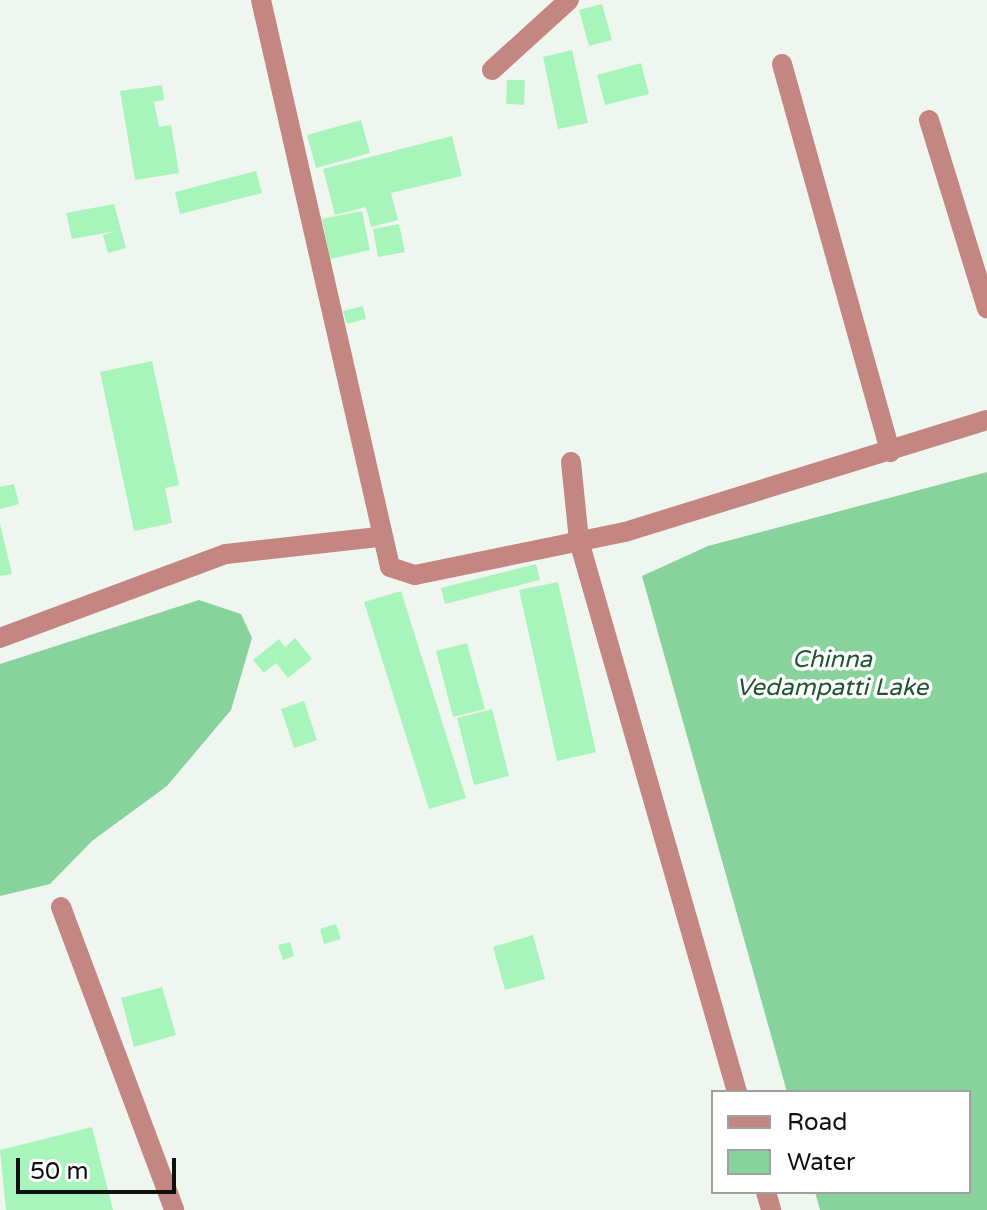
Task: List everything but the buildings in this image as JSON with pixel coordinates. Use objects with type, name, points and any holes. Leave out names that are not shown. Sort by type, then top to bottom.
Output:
[{"type":"street","points":[[261,0],[378,537],[390,567],[415,575],[579,541],[890,452],[987,420]]},
{"type":"street","points":[[492,70],[569,0]]},
{"type":"street","points":[[782,64],[890,452]]},
{"type":"street","points":[[929,120],[987,308]]},
{"type":"street","points":[[571,462],[579,541],[736,1090]]},
{"type":"street","points":[[0,638],[226,554],[378,537]]},
{"type":"street","points":[[61,907],[174,1210]]},
{"type":"water","name":"Chinna Vedampatti Lake","points":[[987,472],[987,1210],[820,1210],[816,1194],[971,1194],[971,1090],[786,1090],[642,576],[708,546]]},
{"type":"water","points":[[199,600],[241,614],[252,638],[231,710],[167,786],[92,841],[50,884],[0,896],[0,664]]}]
